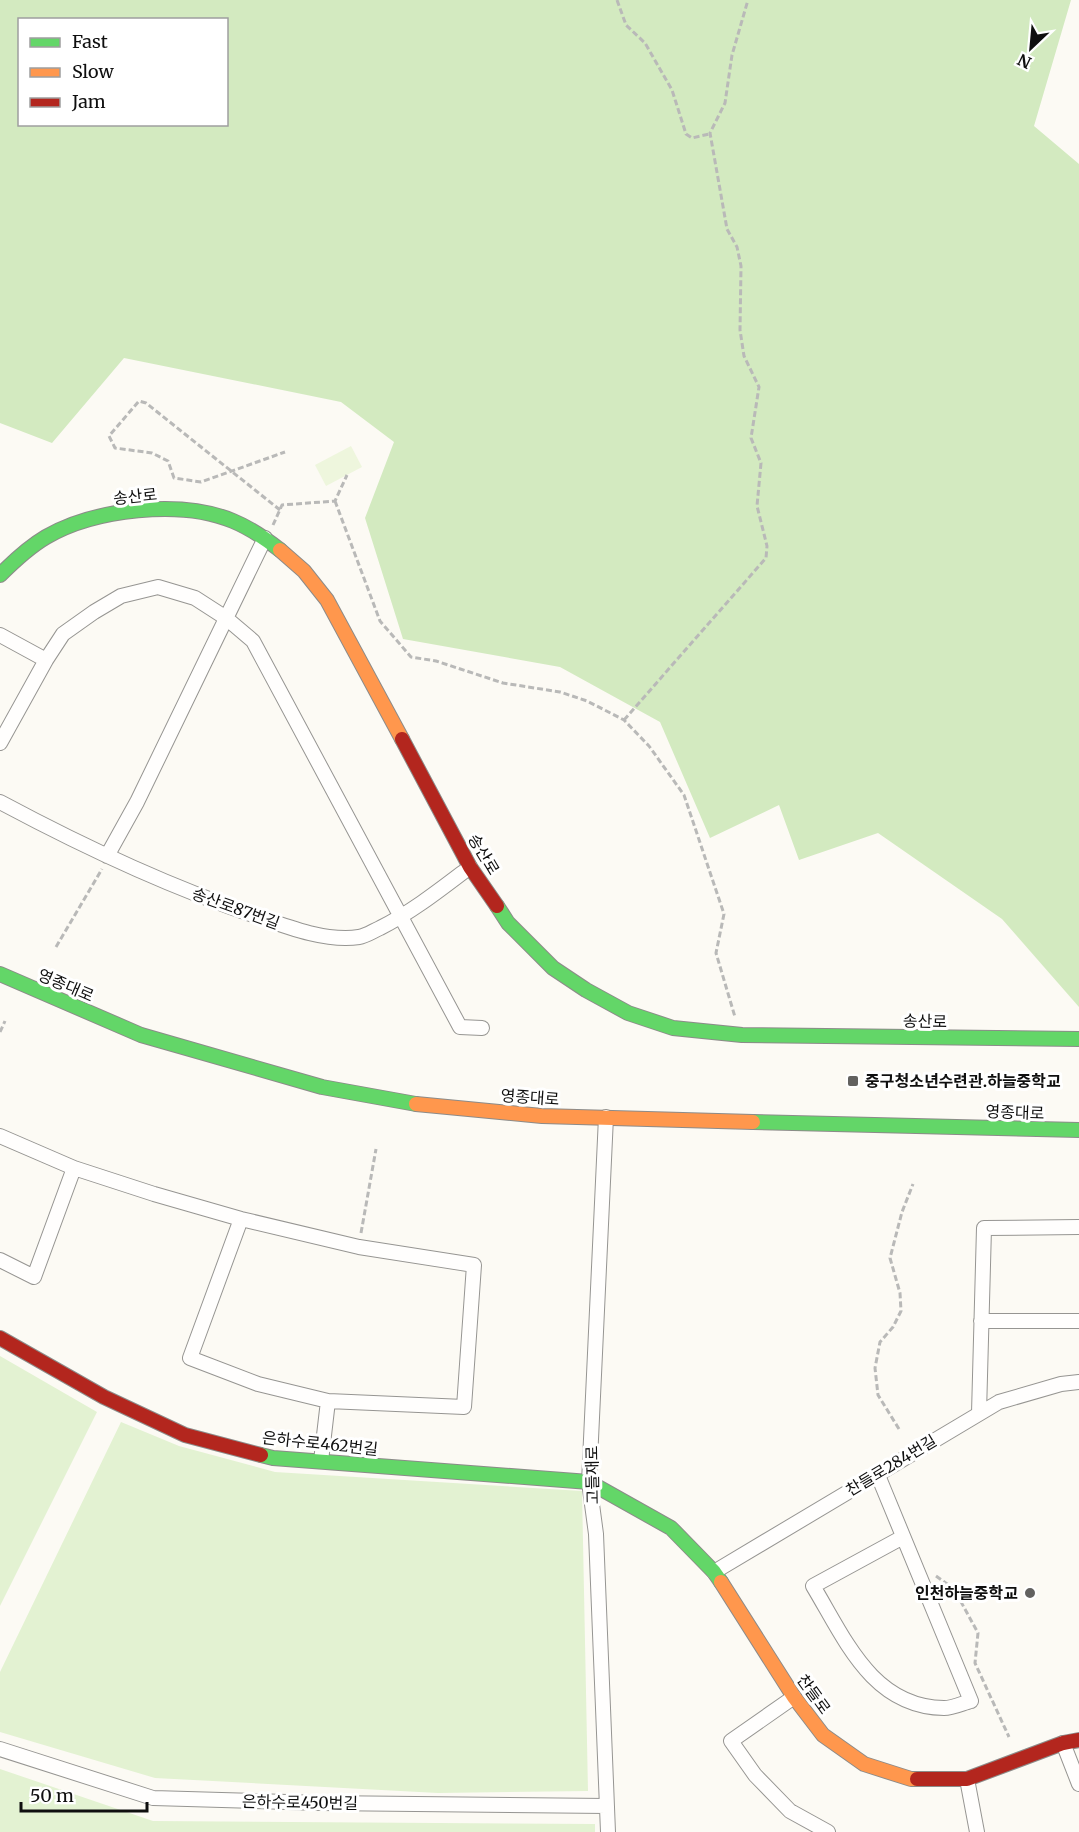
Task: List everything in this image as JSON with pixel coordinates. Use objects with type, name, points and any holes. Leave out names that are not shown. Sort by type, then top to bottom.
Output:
[{"type":"street","name":"송산로","points":[[0,575],[45,537],[78,523],[124,512],[151,508],[202,512],[268,532],[320,588],[339,619],[470,867],[508,922],[553,968],[586,990],[628,1013],[673,1028],[742,1035],[1079,1039]]},
{"type":"street","points":[[105,861],[137,802],[268,532]]},
{"type":"street","points":[[0,743],[63,634],[120,596],[158,587],[195,598],[226,618],[253,641],[460,1027],[482,1028]]},
{"type":"street","points":[[0,635],[46,660]]},
{"type":"street","name":"송산로87번길","points":[[0,802],[105,861],[284,926],[338,939],[362,937],[401,917],[470,867]]},
{"type":"street","name":"영종대로","points":[[0,975],[141,1035],[322,1087],[428,1106],[542,1116],[1079,1130]]},
{"type":"street","name":"고들재로","points":[[606,1117],[589,1482],[596,1534],[608,1832]]},
{"type":"street","points":[[0,1136],[74,1168],[241,1219],[359,1247],[474,1265],[464,1407],[328,1401],[258,1384],[190,1359],[241,1219]]},
{"type":"street","points":[[0,1260],[34,1277],[74,1168]]},
{"type":"street","points":[[979,1413],[984,1228],[1079,1227]]},
{"type":"street","points":[[981,1321],[1079,1322]]},
{"type":"street","name":"은하수로462번길","points":[[0,1338],[104,1397],[185,1435],[273,1458],[589,1482]]},
{"type":"street","name":"찬들로284번길","points":[[714,1572],[999,1402],[1061,1384],[1079,1382]]},
{"type":"street","points":[[321,1461],[328,1401]]},
{"type":"street","points":[[877,1473],[971,1701],[946,1708],[919,1705],[894,1694],[875,1681],[859,1663],[813,1586],[903,1537]]},
{"type":"street","name":"찬들로","points":[[589,1482],[671,1528],[714,1572],[794,1697],[823,1735],[864,1764],[911,1779],[967,1779],[1064,1743],[1079,1740]]},
{"type":"street","points":[[794,1697],[731,1741],[755,1775],[790,1811],[828,1832]]},
{"type":"street","points":[[1064,1743],[1079,1784]]},
{"type":"street","name":"은하수로450번길","points":[[0,1749],[153,1798],[321,1803],[607,1806]]},
{"type":"street","points":[[967,1779],[977,1832]]},
{"type":"path","points":[[617,0],[626,25],[645,43],[672,90],[686,134],[692,138],[710,133]]},
{"type":"path","points":[[624,720],[766,558],[767,546],[757,506],[761,463],[751,438],[759,387],[744,356],[740,330],[741,266],[737,247],[727,229],[710,133],[725,103],[732,55],[748,0]]},
{"type":"path","points":[[280,510],[232,471],[146,403],[139,401],[110,436],[116,448],[152,453],[168,461],[174,478],[201,482],[232,471],[285,452]]},
{"type":"path","points":[[347,475],[335,501],[380,621],[411,657],[436,661],[503,683],[560,692],[587,700],[624,720],[649,746],[684,795],[724,914],[716,953],[737,1024]]},
{"type":"path","points":[[268,532],[282,505],[335,501]]},
{"type":"path","points":[[56,947],[105,861]]},
{"type":"path","points":[[0,1032],[5,1021]]},
{"type":"path","points":[[359,1247],[376,1149]]},
{"type":"path","points":[[899,1429],[878,1395],[875,1368],[880,1342],[893,1327],[901,1311],[900,1293],[890,1258],[902,1212],[913,1184]]},
{"type":"path","points":[[936,1576],[954,1589],[978,1633],[975,1663],[1009,1737]]},
{"type":"green space","points":[[0,0],[1071,0],[1034,126],[1079,164],[1079,1007],[1002,919],[878,833],[799,860],[779,805],[710,838],[660,722],[560,667],[403,639],[365,518],[394,442],[341,402],[124,358],[52,443],[0,423]]},
{"type":"green space","points":[[351,446],[362,467],[326,486],[315,465]]},
{"type":"green space","points":[[0,1356],[97,1412],[0,1606]]},
{"type":"green space","points":[[121,1422],[179,1446],[275,1472],[582,1491],[588,1791],[438,1793],[155,1778],[0,1732],[0,1672]]},
{"type":"green space","points":[[0,1769],[153,1821],[595,1824],[595,1832],[0,1832]]},
{"type":"traffic: fast","points":[[0,575],[34,545],[66,527],[113,514],[138,510],[189,510],[212,514],[246,527],[280,550]]},
{"type":"traffic: fast","points":[[497,906],[508,923],[553,968],[586,990],[628,1013],[673,1028],[742,1035],[1079,1039]]},
{"type":"traffic: fast","points":[[0,974],[141,1035],[322,1087],[416,1104]]},
{"type":"traffic: fast","points":[[753,1122],[1079,1130]]},
{"type":"traffic: fast","points":[[261,1455],[273,1458],[589,1482],[671,1528],[721,1582]]},
{"type":"traffic: slow","points":[[280,550],[304,571],[327,600],[402,739]]},
{"type":"traffic: slow","points":[[416,1104],[542,1116],[753,1122]]},
{"type":"traffic: slow","points":[[721,1582],[794,1697],[823,1735],[864,1764],[917,1779]]},
{"type":"traffic: jam","points":[[402,739],[470,867],[497,906]]},
{"type":"traffic: jam","points":[[0,1338],[104,1397],[185,1435],[261,1455]]},
{"type":"traffic: jam","points":[[917,1779],[967,1779],[1063,1743],[1079,1740]]},
{"type":"place","name":"중구청소년수련관.하늘중학교","points":[[853,1081]]},
{"type":"place","name":"인천하늘중학교","points":[[1030,1593]]}]
